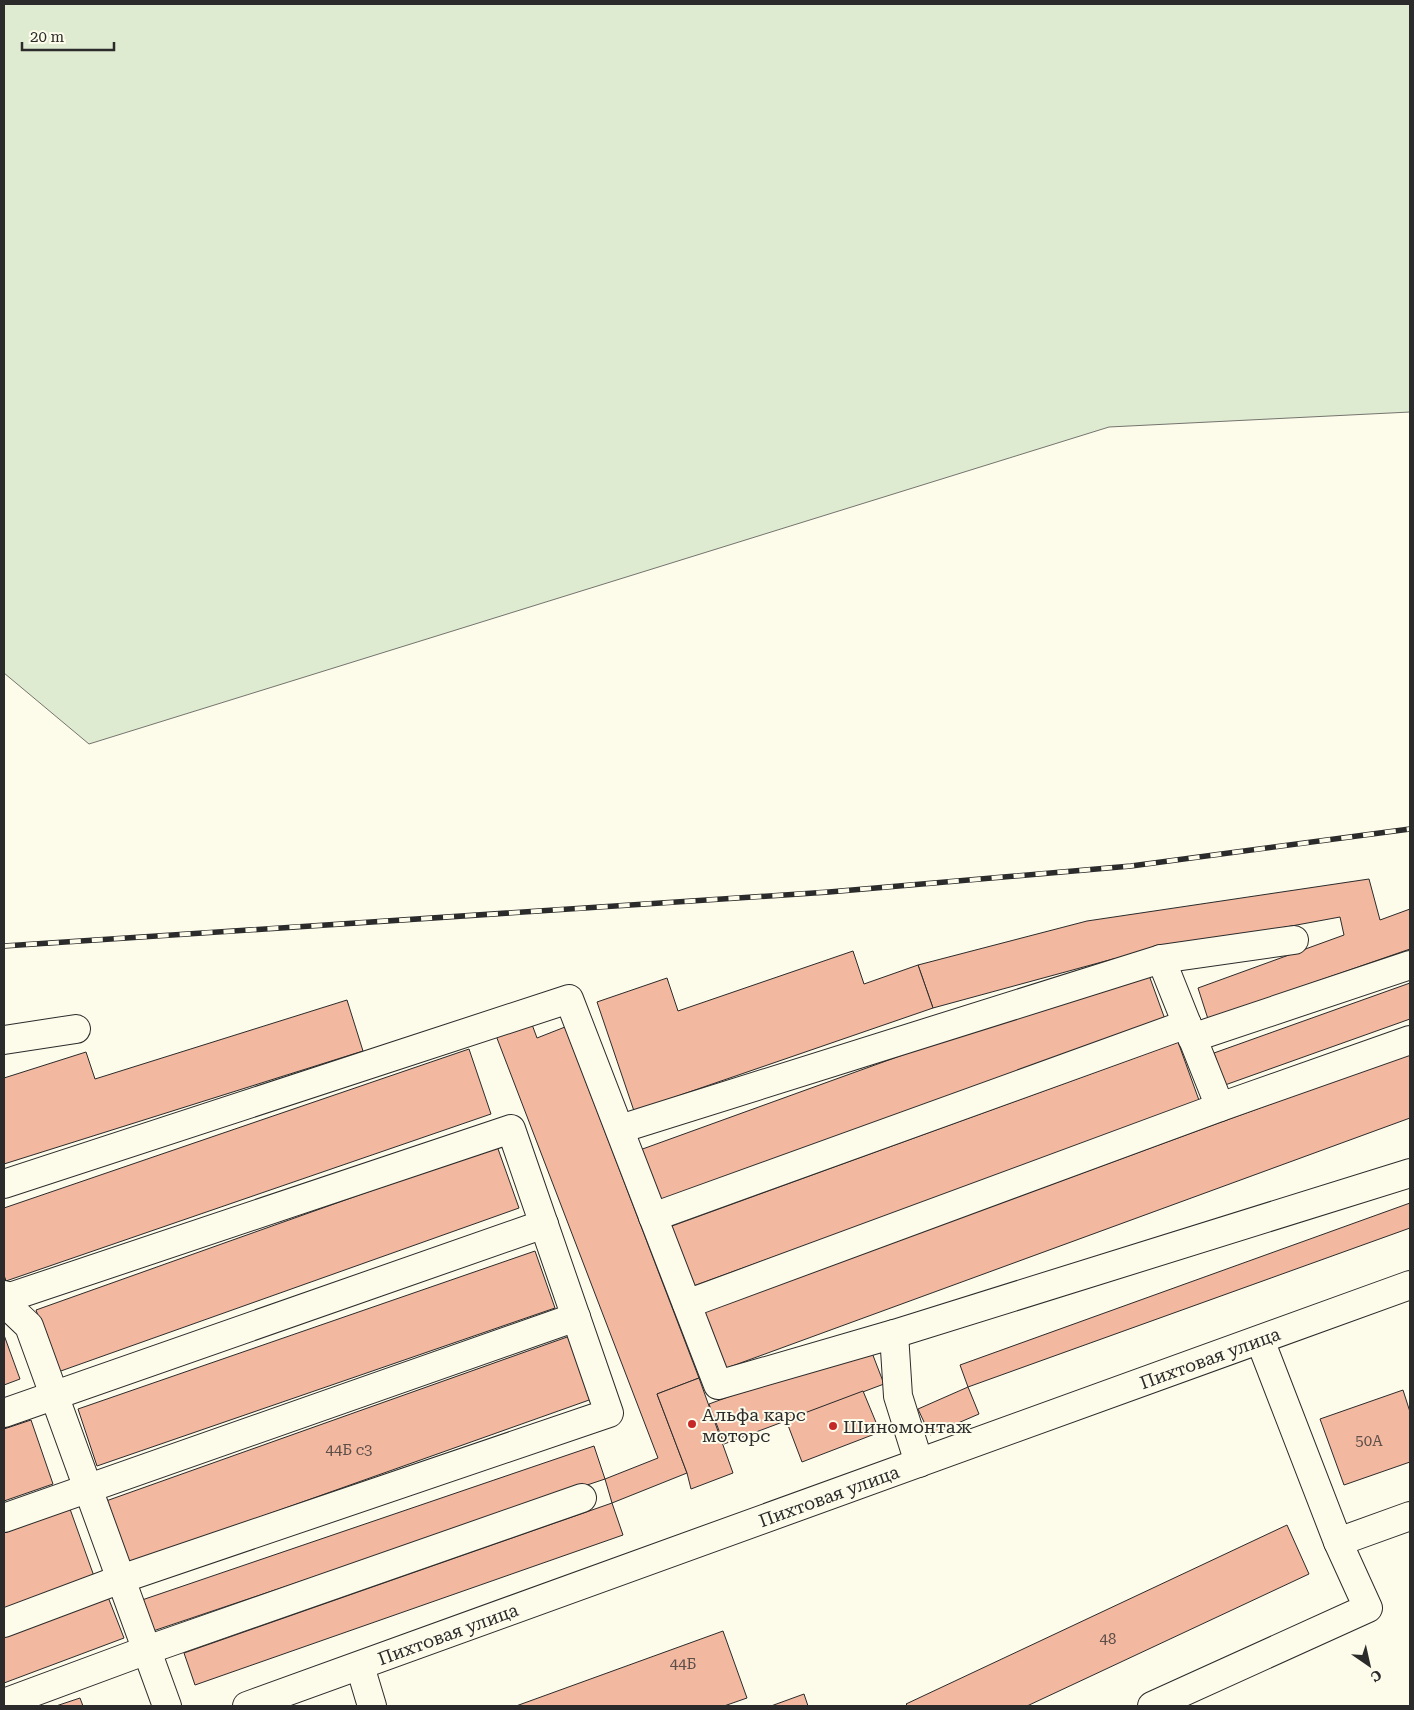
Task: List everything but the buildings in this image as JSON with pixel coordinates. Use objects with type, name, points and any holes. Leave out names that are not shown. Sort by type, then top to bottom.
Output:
[{"type":"street","points":[[620,1129],[1161,959],[1294,940]]},
{"type":"street","points":[[1161,959],[1220,1107]]},
{"type":"street","points":[[653,1216],[1190,1031],[1410,965]]},
{"type":"street","points":[[4,1184],[569,998],[718,1385],[894,1334],[1410,1173]]},
{"type":"street","points":[[4,1040],[76,1029]]},
{"type":"street","points":[[687,1304],[1220,1107],[1410,1040]]},
{"type":"street","points":[[4,1623],[121,1579],[609,1412],[511,1129],[4,1297],[9,1307],[30,1326],[88,1488],[121,1579],[147,1650],[167,1706]]},
{"type":"street","points":[[4,1413],[544,1224]]},
{"type":"street","name":"Пихтовая улица","points":[[247,1706],[1410,1285]]},
{"type":"street","points":[[4,1518],[576,1317]]},
{"type":"street","points":[[894,1334],[898,1396],[919,1463]]},
{"type":"street","points":[[1152,1706],[1368,1608],[1338,1542],[1260,1340]]},
{"type":"street","points":[[4,1703],[147,1650],[582,1498]]},
{"type":"street","points":[[1338,1542],[1410,1516]]},
{"type":"street","points":[[360,1666],[372,1706]]},
{"type":"green space","points":[[4,4],[1410,4],[1410,412],[1109,427],[89,744],[4,673]]},
{"type":"railway","points":[[4,946],[829,892],[1131,866],[1410,829]]},
{"type":"place","name":"Альфа карс моторс","points":[[692,1424]]},
{"type":"place","name":"Шиномонтаж","points":[[833,1426]]}]
